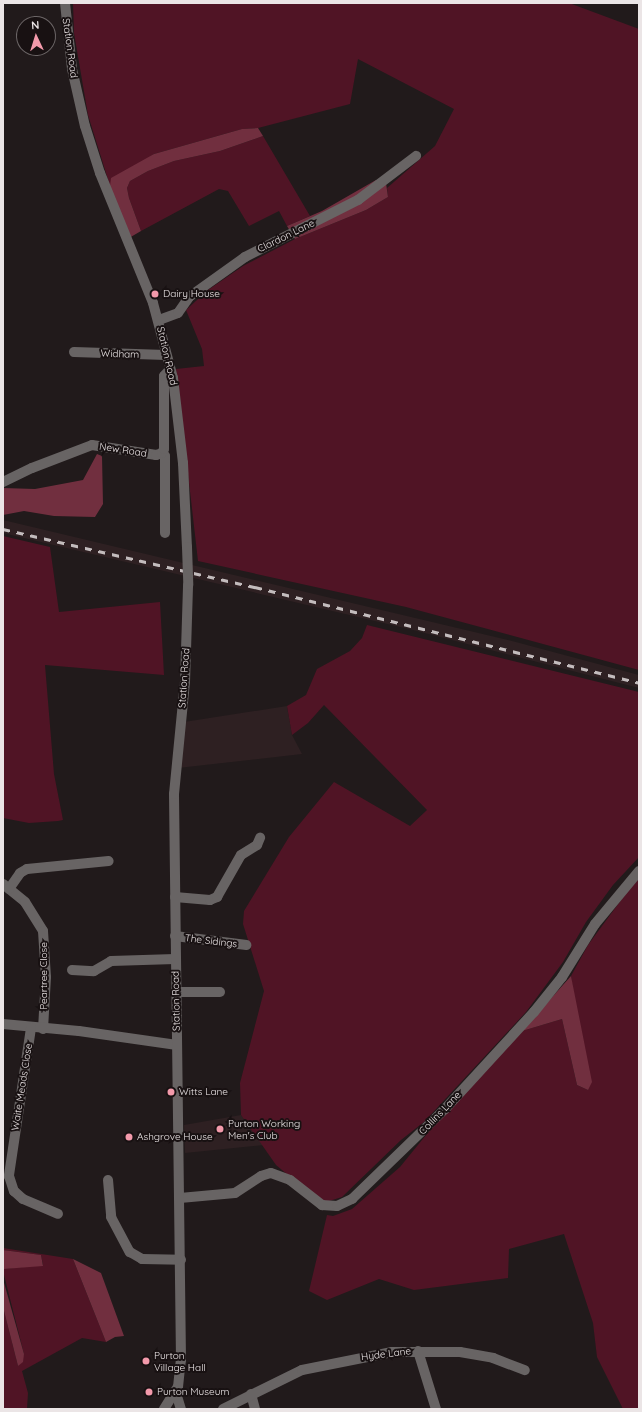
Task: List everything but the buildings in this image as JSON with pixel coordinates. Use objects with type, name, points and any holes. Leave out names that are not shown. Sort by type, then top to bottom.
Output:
[{"type":"street","name":"Station Road","points":[[65,3],[71,62],[85,126],[100,173],[159,320],[170,369],[181,447],[188,547],[188,585],[185,682],[174,780],[175,936],[180,1198],[180,1370],[176,1393]]},
{"type":"street","name":"Clardon Lane","points":[[159,320],[178,313],[189,297],[245,257],[358,200],[416,156]]},
{"type":"street","name":"Widham","points":[[74,352],[166,355]]},
{"type":"street","name":"New Road","points":[[3,482],[92,445],[156,455],[162,453],[164,449],[164,376],[170,369]]},
{"type":"street","points":[[162,453],[165,456],[165,533]]},
{"type":"street","points":[[175,897],[210,900],[217,897],[241,854],[257,845],[260,838]]},
{"type":"street","name":"Peartree Close","points":[[43,1029],[46,977],[43,931],[25,902],[6,887],[20,873],[27,869],[109,861]]},
{"type":"street","name":"Collins Lane","points":[[180,1198],[235,1193],[261,1176],[271,1173],[290,1180],[322,1205],[337,1206],[352,1199],[444,1109],[534,1012],[562,977],[595,924],[639,871]]},
{"type":"street","name":"The Sidings","points":[[175,936],[246,945]]},
{"type":"street","points":[[72,970],[94,970],[111,961],[176,959]]},
{"type":"street","points":[[176,992],[220,992]]},
{"type":"street","points":[[3,1024],[31,1028],[79,1031],[177,1045]]},
{"type":"street","name":"Waite Meads Close","points":[[31,1028],[9,1166],[10,1180],[14,1191],[23,1199],[58,1214]]},
{"type":"street","points":[[108,1180],[111,1217],[130,1252],[142,1259],[180,1260]]},
{"type":"street","points":[[418,1351],[436,1409]]},
{"type":"street","name":"Hyde Lane","points":[[223,1409],[282,1377],[314,1366],[381,1354],[418,1351],[460,1352],[493,1358],[525,1370]]},
{"type":"street","points":[[164,1409],[176,1393]]},
{"type":"street","points":[[176,1393],[181,1409]]},
{"type":"street","points":[[251,1394],[255,1409]]},
{"type":"shaded area","points":[[73,3],[569,3],[639,29],[639,670],[406,607],[198,561],[176,369],[204,366],[202,349],[186,310],[208,290],[243,266],[295,239],[366,210],[388,197],[387,188],[435,146],[454,109],[358,59],[350,104],[258,128],[242,129],[154,154],[110,186],[88,115],[74,33]]},
{"type":"shaded area","points":[[258,128],[263,136],[220,151],[174,161],[148,171],[130,181],[127,188],[129,198],[141,231],[129,238],[110,186],[111,178],[154,154],[242,129]]},
{"type":"shaded area","points":[[263,136],[310,216],[287,226],[279,211],[249,226],[228,191],[219,189],[141,231],[129,198],[127,188],[130,181],[148,171],[174,161],[220,151]]},
{"type":"shaded area","points":[[376,180],[386,183],[388,197],[366,210],[295,239],[287,226],[322,211]]},
{"type":"shaded area","points":[[97,454],[102,456],[103,504],[95,517],[54,516],[24,511],[3,515],[3,488],[35,489],[83,480]]},
{"type":"shaded area","points":[[3,520],[512,641],[639,675],[639,688],[413,630],[3,533]]},
{"type":"shaded area","points":[[3,536],[50,547],[59,612],[160,602],[164,675],[45,665],[54,774],[63,820],[29,823],[3,818]]},
{"type":"shaded area","points":[[367,625],[639,692],[639,857],[613,885],[586,922],[563,962],[526,1012],[424,1122],[401,1140],[342,1197],[326,1202],[313,1196],[276,1165],[241,1115],[240,1083],[264,991],[243,924],[244,911],[289,837],[334,782],[410,826],[427,810],[324,705],[308,723],[292,735],[287,706],[306,695],[317,669],[350,651],[362,638]]},
{"type":"shaded area","points":[[287,706],[292,735],[302,754],[178,768],[184,722]]},
{"type":"shaded area","points":[[639,879],[639,1409],[623,1409],[597,1357],[593,1323],[564,1234],[509,1249],[508,1278],[414,1290],[379,1279],[327,1300],[309,1291],[327,1215],[333,1216],[352,1209],[400,1167],[435,1124],[522,1031],[562,1019],[577,1085],[588,1090],[571,976],[588,945],[627,892]]},
{"type":"shaded area","points":[[571,976],[592,1082],[588,1090],[577,1085],[562,1019],[522,1031]]},
{"type":"shaded area","points":[[241,1115],[264,1145],[185,1153],[184,1125]]},
{"type":"shaded area","points":[[3,1248],[73,1259],[106,1342],[82,1338],[22,1371],[28,1393],[27,1409],[3,1409],[3,1307],[18,1366],[24,1354],[3,1271],[4,1269],[43,1265],[41,1255],[3,1250]]},
{"type":"shaded area","points":[[3,1250],[41,1255],[43,1266],[4,1269],[3,1271]]},
{"type":"shaded area","points":[[73,1259],[101,1273],[124,1336],[115,1337],[106,1342]]},
{"type":"shaded area","points":[[3,1279],[24,1354],[23,1362],[18,1366],[3,1307]]},
{"type":"railway","points":[[3,529],[255,587],[639,683]]},
{"type":"place","name":"Dairy House","points":[[155,294]]},
{"type":"place","name":"Witts Lane","points":[[171,1092]]},
{"type":"place","name":"Purton Working Men's Club","points":[[220,1129]]},
{"type":"place","name":"Ashgrove House","points":[[129,1137]]},
{"type":"place","name":"Purton Village Hall","points":[[146,1361]]},
{"type":"place","name":"Purton Museum","points":[[149,1392]]}]
